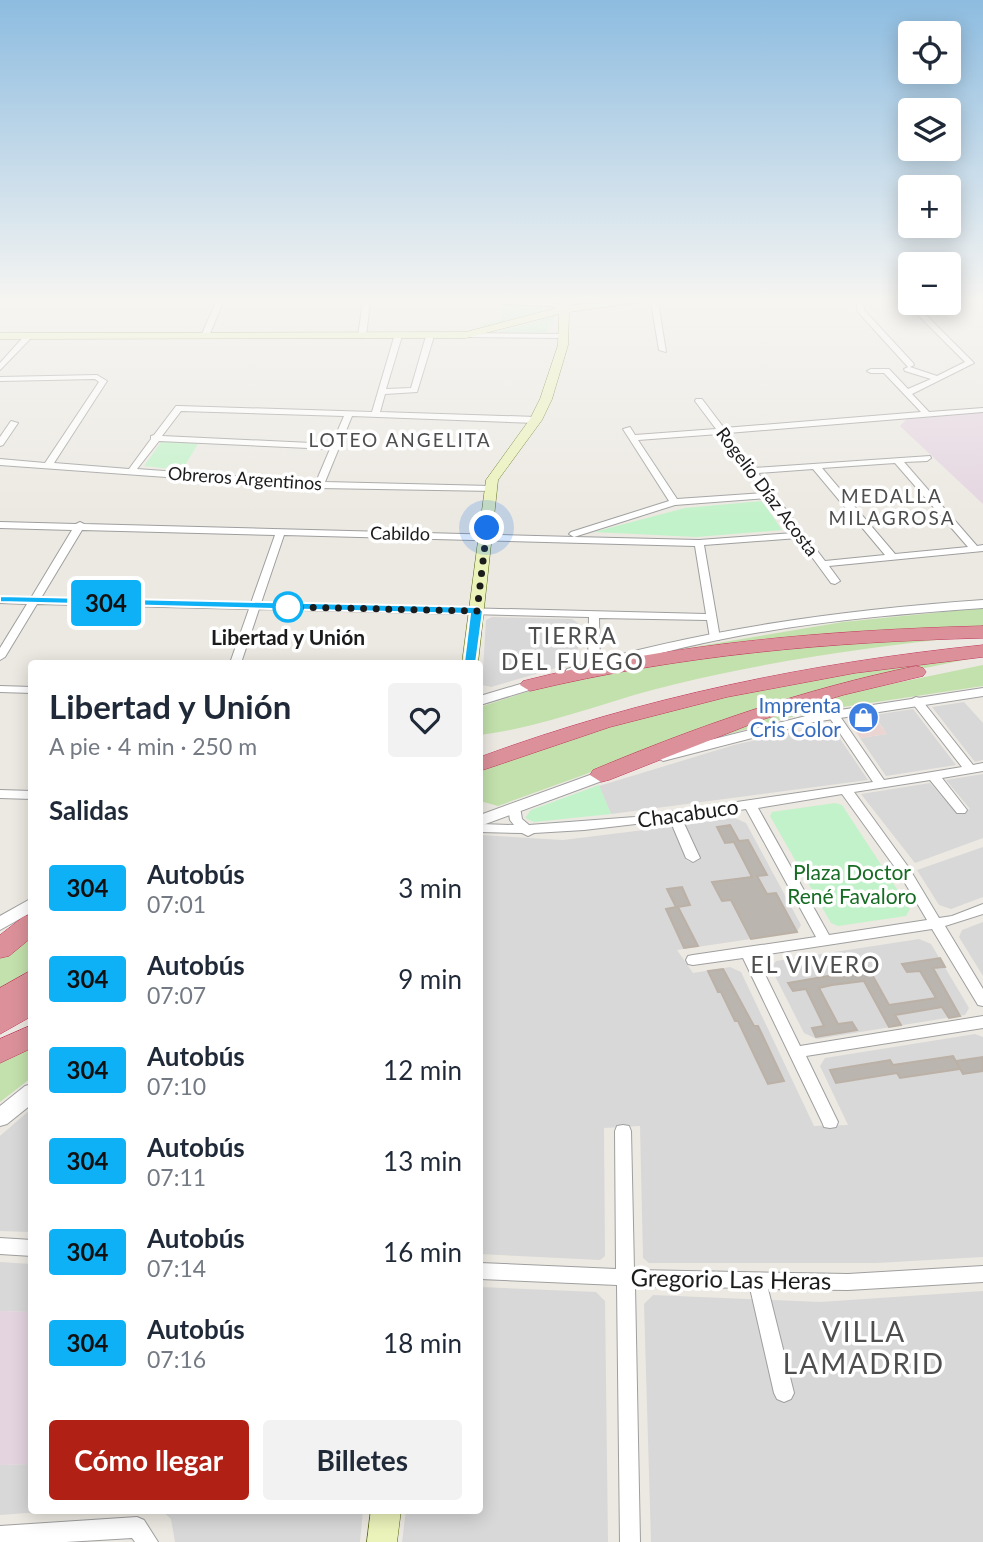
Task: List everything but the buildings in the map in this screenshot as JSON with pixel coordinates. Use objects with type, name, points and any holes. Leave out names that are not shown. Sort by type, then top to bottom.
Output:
[{"type":"highway","points":[[520,688],[611,664],[725,646],[983,632]]},
{"type":"highway","points":[[483,762],[507,747],[616,706],[734,677],[858,655],[983,641]]},
{"type":"highway","points":[[483,749],[507,747],[743,687],[869,664],[983,651]]},
{"type":"highway","points":[[601,775],[684,741],[836,691],[901,675],[983,661]]},
{"type":"highway","points":[[0,949],[28,926]]},
{"type":"highway","points":[[0,1001],[28,983]]},
{"type":"highway","points":[[0,1024],[28,1005]]},
{"type":"highway","points":[[0,1052],[28,1037]]},
{"type":"main road","points":[[470,660],[491,489],[497,469],[536,420],[554,374]]},
{"type":"main road","points":[[382,1542],[386,1514]]},
{"type":"street","points":[[375,415],[386,374]]},
{"type":"street","points":[[381,392],[414,390],[419,374]]},
{"type":"street","points":[[889,374],[926,413]]},
{"type":"street","points":[[925,374],[937,379]]},
{"type":"street","points":[[907,393],[947,374]]},
{"type":"street","points":[[0,379],[97,377],[103,380],[50,464]]},
{"type":"street","name":"Rogelio Díaz Acosta","points":[[699,401],[835,581]]},
{"type":"street","points":[[132,470],[176,410],[536,420]]},
{"type":"street","points":[[634,438],[983,410]]},
{"type":"street","points":[[319,485],[349,414]]},
{"type":"street","points":[[0,443],[14,423]]},
{"type":"street","points":[[627,429],[674,502]]},
{"type":"street","points":[[154,438],[335,447]]},
{"type":"street","points":[[750,471],[927,458]]},
{"type":"street","points":[[897,460],[979,548]]},
{"type":"street","name":"Obreros Argentinos","points":[[0,462],[319,485],[491,489]]},
{"type":"street","points":[[815,466],[892,557]]},
{"type":"street","points":[[564,538],[674,502],[769,495]]},
{"type":"street","name":"Cabildo","points":[[0,525],[699,543],[800,535]]},
{"type":"street","points":[[0,657],[80,526]]},
{"type":"street","points":[[235,660],[281,531]]},
{"type":"street","points":[[699,543],[709,617],[715,638]]},
{"type":"street","points":[[822,564],[979,548]]},
{"type":"street","points":[[0,600],[709,617]]},
{"type":"street","points":[[483,700],[594,665],[715,638],[859,616],[983,604]]},
{"type":"street","points":[[594,615],[594,665]]},
{"type":"street","points":[[483,690],[520,688]]},
{"type":"street","points":[[0,689],[28,690]]},
{"type":"street","points":[[483,820],[601,775],[731,737],[833,714],[983,692]]},
{"type":"street","points":[[916,700],[977,768]]},
{"type":"street","points":[[833,714],[881,784]]},
{"type":"street","name":"Chacabuco","points":[[483,828],[528,832],[674,816],[847,792],[977,768]]},
{"type":"street","points":[[933,775],[961,810]]},
{"type":"street","points":[[847,792],[904,871],[983,1002]]},
{"type":"street","points":[[0,794],[28,795]]},
{"type":"street","points":[[750,805],[825,940]]},
{"type":"street","points":[[483,809],[510,808]]},
{"type":"street","points":[[510,808],[516,820],[528,832]]},
{"type":"street","points":[[674,816],[693,858]]},
{"type":"street","points":[[0,924],[28,906]]},
{"type":"street","points":[[693,960],[935,924],[983,909]]},
{"type":"street","points":[[747,952],[830,1122]]},
{"type":"street","points":[[797,1052],[983,1022]]},
{"type":"street","points":[[0,1118],[28,1095]]},
{"type":"street","points":[[623,1131],[629,1542]]},
{"type":"street","points":[[0,1246],[28,1248]]},
{"type":"street","name":"Gregorio Las Heras","points":[[483,1271],[625,1278],[848,1282],[983,1274]]},
{"type":"street","points":[[757,1281],[784,1393]]},
{"type":"street","points":[[0,1536],[137,1527],[148,1542]]},
{"type":"shaded area","points":[[983,412],[983,504],[900,426],[909,417]]},
{"type":"shaded area","points":[[492,617],[572,619],[578,623],[578,659],[573,663],[491,687],[483,685],[486,620]]},
{"type":"shaded area","points":[[964,702],[983,723],[983,760],[975,762],[932,707]]},
{"type":"shaded area","points":[[913,709],[956,765],[886,776],[860,738],[887,734],[874,715]]},
{"type":"shaded area","points":[[873,715],[887,734],[860,738],[850,723],[853,718]]},
{"type":"shaded area","points":[[824,725],[832,727],[868,780],[611,814],[599,786],[734,745]]},
{"type":"shaded area","points":[[983,774],[983,838],[915,863],[861,794],[930,783],[957,814],[970,809],[946,780]]},
{"type":"shaded area","points":[[735,818],[746,823],[801,925],[797,932],[677,950],[693,973],[730,967],[741,972],[814,1126],[848,1125],[820,1066],[825,1058],[975,1034],[983,1037],[983,1257],[876,1263],[649,1263],[643,1258],[640,1126],[604,1128],[605,1256],[600,1260],[483,1254],[483,835],[563,840],[676,826],[687,850],[685,859],[690,862],[696,860],[681,825]]},
{"type":"shaded area","points":[[983,847],[983,897],[951,909],[939,905],[917,870]]},
{"type":"shaded area","points":[[983,922],[983,976],[959,937],[962,930]]},
{"type":"shaded area","points":[[919,939],[931,944],[969,1008],[965,1015],[817,1039],[804,1033],[771,968],[776,961]]},
{"type":"shaded area","points":[[28,1112],[28,1232],[0,1231],[0,1136]]},
{"type":"shaded area","points":[[0,1262],[28,1264],[28,1312],[0,1311]]},
{"type":"shaded area","points":[[483,1287],[596,1292],[605,1301],[608,1542],[402,1542],[406,1514],[483,1514]]},
{"type":"shaded area","points":[[983,1291],[983,1542],[651,1542],[644,1304],[653,1295],[820,1302]]},
{"type":"shaded area","points":[[0,1311],[28,1312],[28,1464],[0,1465]]},
{"type":"shaded area","points":[[28,1464],[28,1513],[0,1515],[0,1465]]},
{"type":"shaded area","points":[[165,1514],[363,1514],[360,1542],[175,1542],[171,1519]]},
{"type":"green space","points":[[162,441],[198,444],[182,470],[144,466]]},
{"type":"green space","points":[[762,501],[782,530],[696,537],[594,532],[685,508]]},
{"type":"green space","points":[[983,608],[983,628],[762,639],[676,650],[843,622]]},
{"type":"green space","points":[[972,636],[786,661],[713,675],[529,726],[483,735],[483,706],[564,680],[683,654]]},
{"type":"green space","points":[[983,656],[882,677],[680,740],[498,806],[483,802],[483,771],[601,728],[791,683]]},
{"type":"green space","points":[[983,665],[983,686],[810,712],[651,755],[838,695]]},
{"type":"green space","points":[[599,785],[611,814],[534,822],[525,818],[531,810]]},
{"type":"green space","name":"Plaza Doctor René Favaloro","points":[[835,803],[842,805],[910,909],[906,916],[838,926],[831,923],[770,816],[772,812]]},
{"type":"green space","points":[[28,930],[28,971],[0,991],[0,954]]},
{"type":"green space","points":[[28,1045],[28,1080],[0,1102],[0,1060]]},
{"type":"bus line","name":"304","points":[[0,600],[477,611],[470,660]]},
{"type":"place","name":"Libertad y Unión","points":[[288,607]]},
{"type":"place","name":"Imprenta Cris Color","points":[[864,718]]},
{"type":"district","name":"LOTEO ANGELITA","points":[[400,440]]},
{"type":"district","name":"MEDALLA MILAGROSA","points":[[892,507]]},
{"type":"district","name":"TIERRA DEL FUEGO","points":[[573,649]]},
{"type":"district","name":"EL VIVERO","points":[[816,965]]},
{"type":"district","name":"VILLA LAMADRID","points":[[864,1348]]},
{"type":"route","points":[[288,607],[477,611],[487,528]]}]
